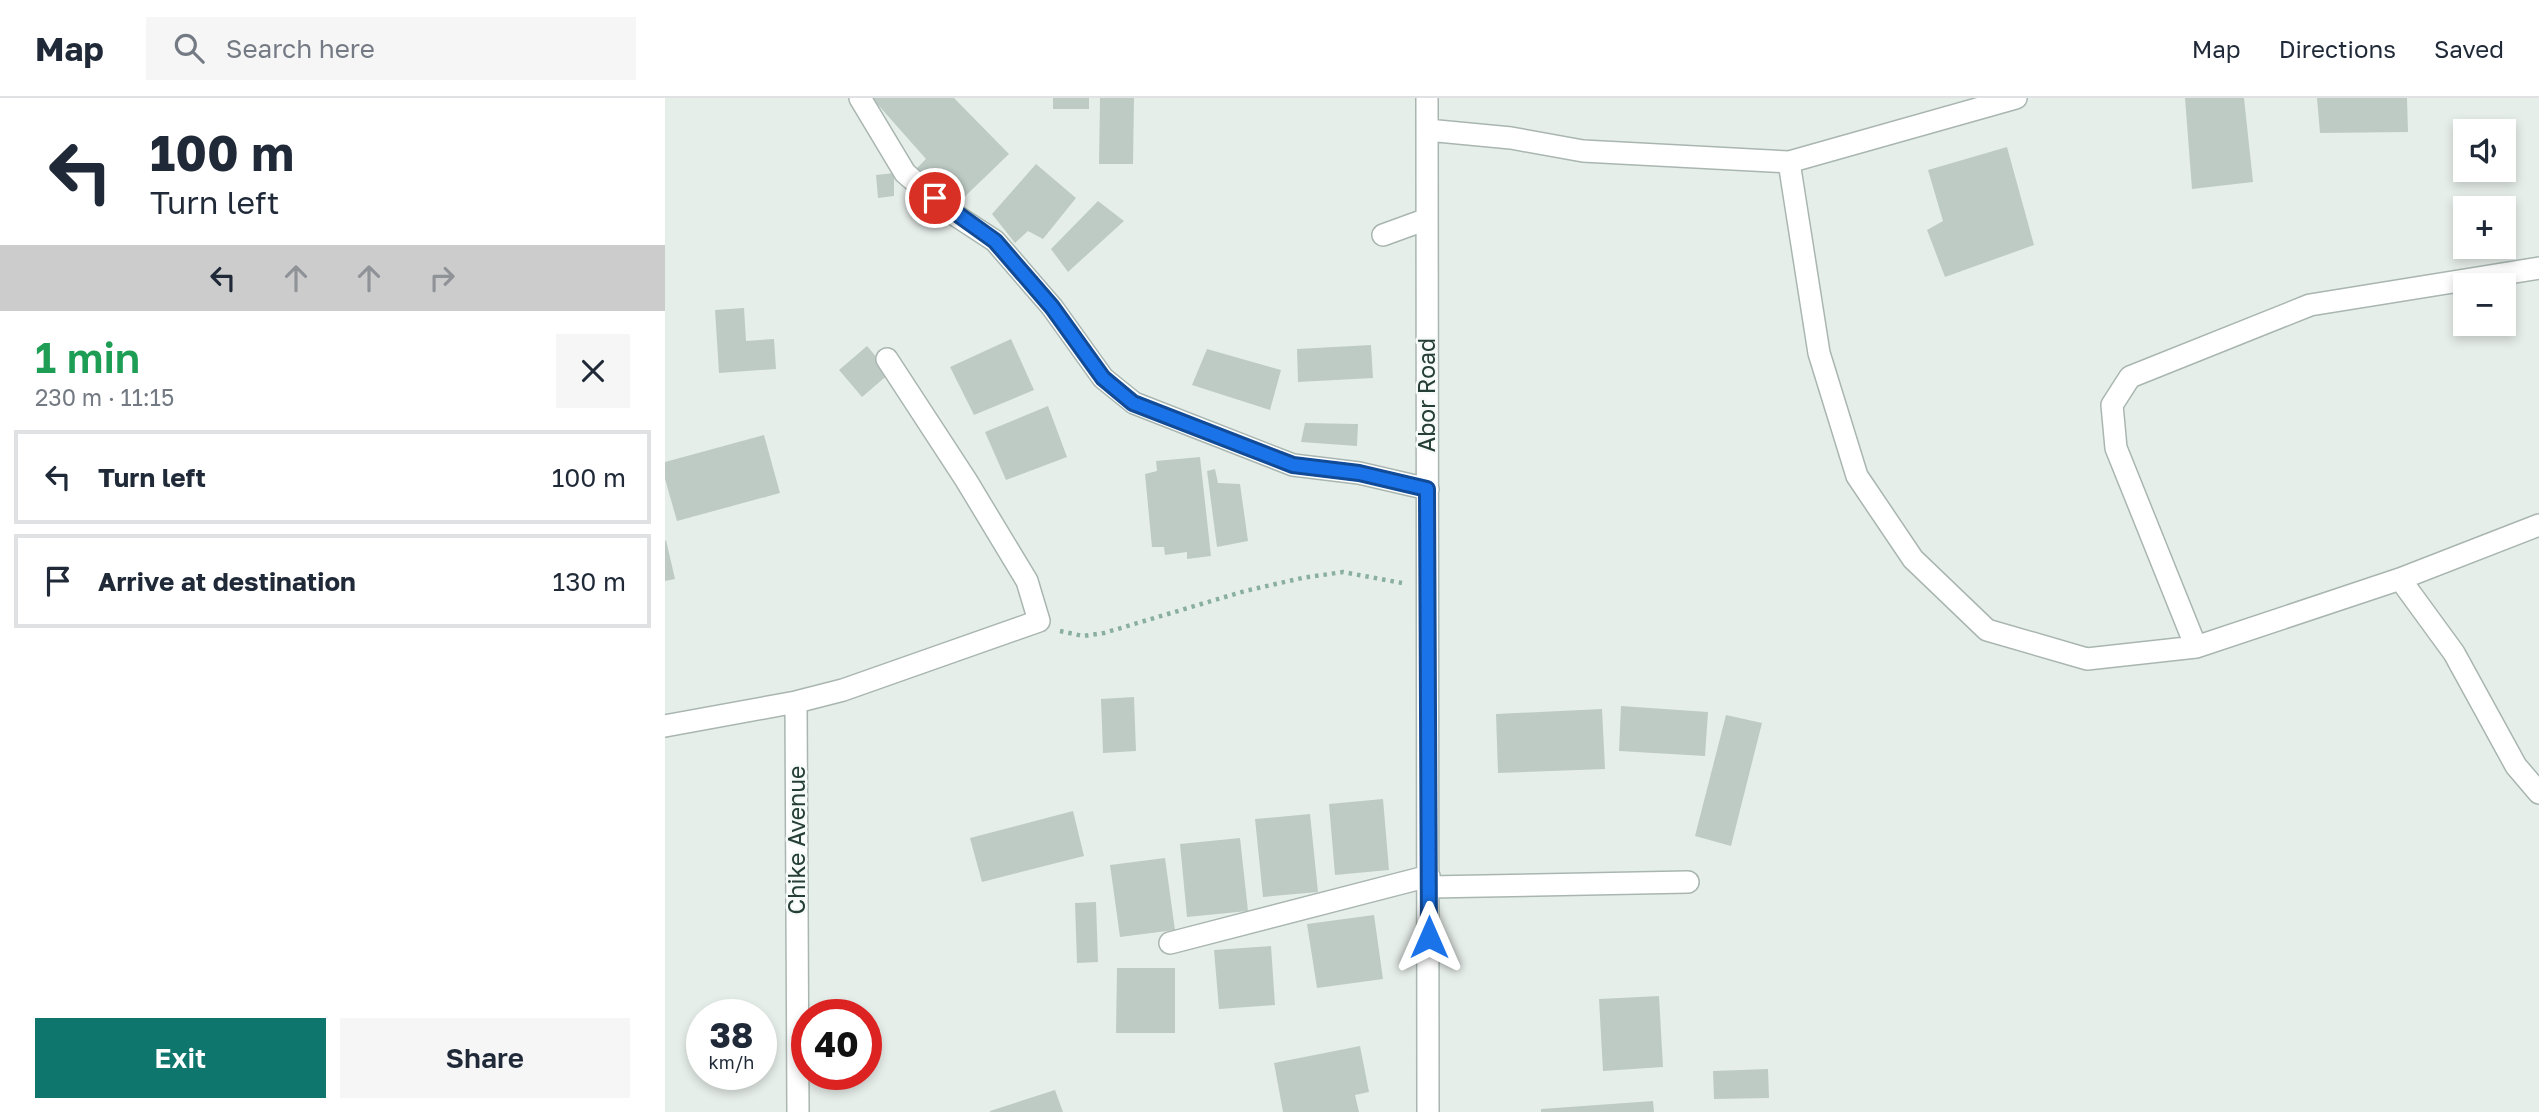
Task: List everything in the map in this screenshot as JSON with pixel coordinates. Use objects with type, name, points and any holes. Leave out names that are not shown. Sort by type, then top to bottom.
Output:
[{"type":"street","points":[[860,98],[905,173],[950,211],[995,241],[1052,307],[1103,378],[1133,403],[1293,465],[1359,473],[1427,489]]},
{"type":"street","name":"Abor Road","points":[[1427,98],[1428,1112]]},
{"type":"street","points":[[1427,130],[1511,138],[1583,151],[1789,162],[2016,98]]},
{"type":"street","points":[[1789,162],[1819,353],[1857,476],[1913,559],[1987,630],[2087,659],[2196,647],[2400,579],[2539,526]]},
{"type":"street","points":[[1383,235],[1427,219]]},
{"type":"street","points":[[2196,647],[2116,448],[2112,405],[2130,377],[2310,305],[2539,268]]},
{"type":"street","points":[[665,726],[796,702],[843,690],[1039,621],[1027,581],[966,480],[887,359]]},
{"type":"street","points":[[2400,579],[2454,653],[2516,766],[2539,793]]},
{"type":"street","name":"Chike Avenue","points":[[796,702],[798,1112]]},
{"type":"street","points":[[1170,943],[1429,881],[1688,882]]},
{"type":"path","points":[[1039,621],[1083,636],[1104,633],[1245,590],[1343,572],[1427,587]]},
{"type":"building","points":[[872,98],[954,98],[1009,154],[954,207],[915,170],[926,159]]},
{"type":"building","points":[[1053,98],[1089,98],[1089,109],[1053,109]]},
{"type":"building","points":[[1100,98],[1134,98],[1133,164],[1099,164]]},
{"type":"building","points":[[2185,98],[2244,98],[2253,182],[2192,189]]},
{"type":"building","points":[[2317,98],[2407,98],[2408,132],[2320,133]]},
{"type":"building","points":[[2007,147],[2034,245],[1945,277],[1927,230],[1943,221],[1928,170]]},
{"type":"building","points":[[1036,164],[1076,198],[1043,239],[1028,231],[1015,243],[992,214]]},
{"type":"building","points":[[894,173],[894,196],[878,198],[876,175]]},
{"type":"building","points":[[1098,201],[1124,221],[1068,272],[1051,249]]},
{"type":"building","points":[[744,308],[746,341],[774,339],[776,369],[719,373],[715,310]]},
{"type":"building","points":[[1011,339],[1034,390],[974,415],[950,367]]},
{"type":"building","points":[[1371,345],[1373,378],[1298,382],[1297,349]]},
{"type":"building","points":[[867,346],[890,373],[862,397],[839,370]]},
{"type":"building","points":[[1207,349],[1281,370],[1270,410],[1192,385]]},
{"type":"building","points":[[1048,406],[1067,457],[1006,480],[985,432]]},
{"type":"building","points":[[1305,423],[1358,424],[1357,446],[1301,442]]},
{"type":"building","points":[[764,435],[780,493],[677,521],[665,479],[665,462]]},
{"type":"building","points":[[1200,457],[1211,556],[1187,559],[1187,552],[1165,555],[1164,547],[1152,547],[1145,474],[1157,471],[1156,461]]},
{"type":"building","points":[[1215,469],[1218,483],[1240,484],[1248,541],[1217,547],[1207,471]]},
{"type":"building","points":[[665,541],[675,579],[665,581]]},
{"type":"building","points":[[1134,697],[1136,751],[1103,753],[1101,699]]},
{"type":"building","points":[[1621,706],[1708,712],[1705,756],[1619,751]]},
{"type":"building","points":[[1602,709],[1605,769],[1498,773],[1496,714]]},
{"type":"building","points":[[1726,715],[1762,723],[1731,846],[1695,836]]},
{"type":"building","points":[[1383,799],[1389,870],[1335,875],[1329,804]]},
{"type":"building","points":[[1073,811],[1084,856],[982,882],[970,838]]},
{"type":"building","points":[[1310,814],[1318,892],[1263,897],[1255,819]]},
{"type":"building","points":[[1240,838],[1248,911],[1187,917],[1180,844]]},
{"type":"building","points":[[1165,858],[1175,930],[1120,937],[1110,865]]},
{"type":"building","points":[[1096,902],[1098,962],[1077,963],[1075,903]]},
{"type":"building","points":[[1374,915],[1383,979],[1317,988],[1307,924]]},
{"type":"building","points":[[1271,946],[1275,1005],[1219,1009],[1214,950]]},
{"type":"building","points":[[1117,968],[1175,968],[1175,1033],[1116,1033]]},
{"type":"building","points":[[1659,996],[1663,1067],[1603,1071],[1599,999]]},
{"type":"building","points":[[1360,1046],[1369,1092],[1355,1095],[1359,1112],[1283,1112],[1274,1063]]},
{"type":"building","points":[[1768,1069],[1769,1098],[1714,1099],[1713,1071]]},
{"type":"building","points":[[1055,1090],[1063,1112],[990,1112],[990,1111]]},
{"type":"building","points":[[1653,1101],[1654,1112],[1541,1112],[1541,1109]]},
{"type":"route","points":[[935,198],[995,241],[1052,307],[1103,378],[1133,403],[1293,465],[1359,473],[1427,489],[1429,937]]}]
